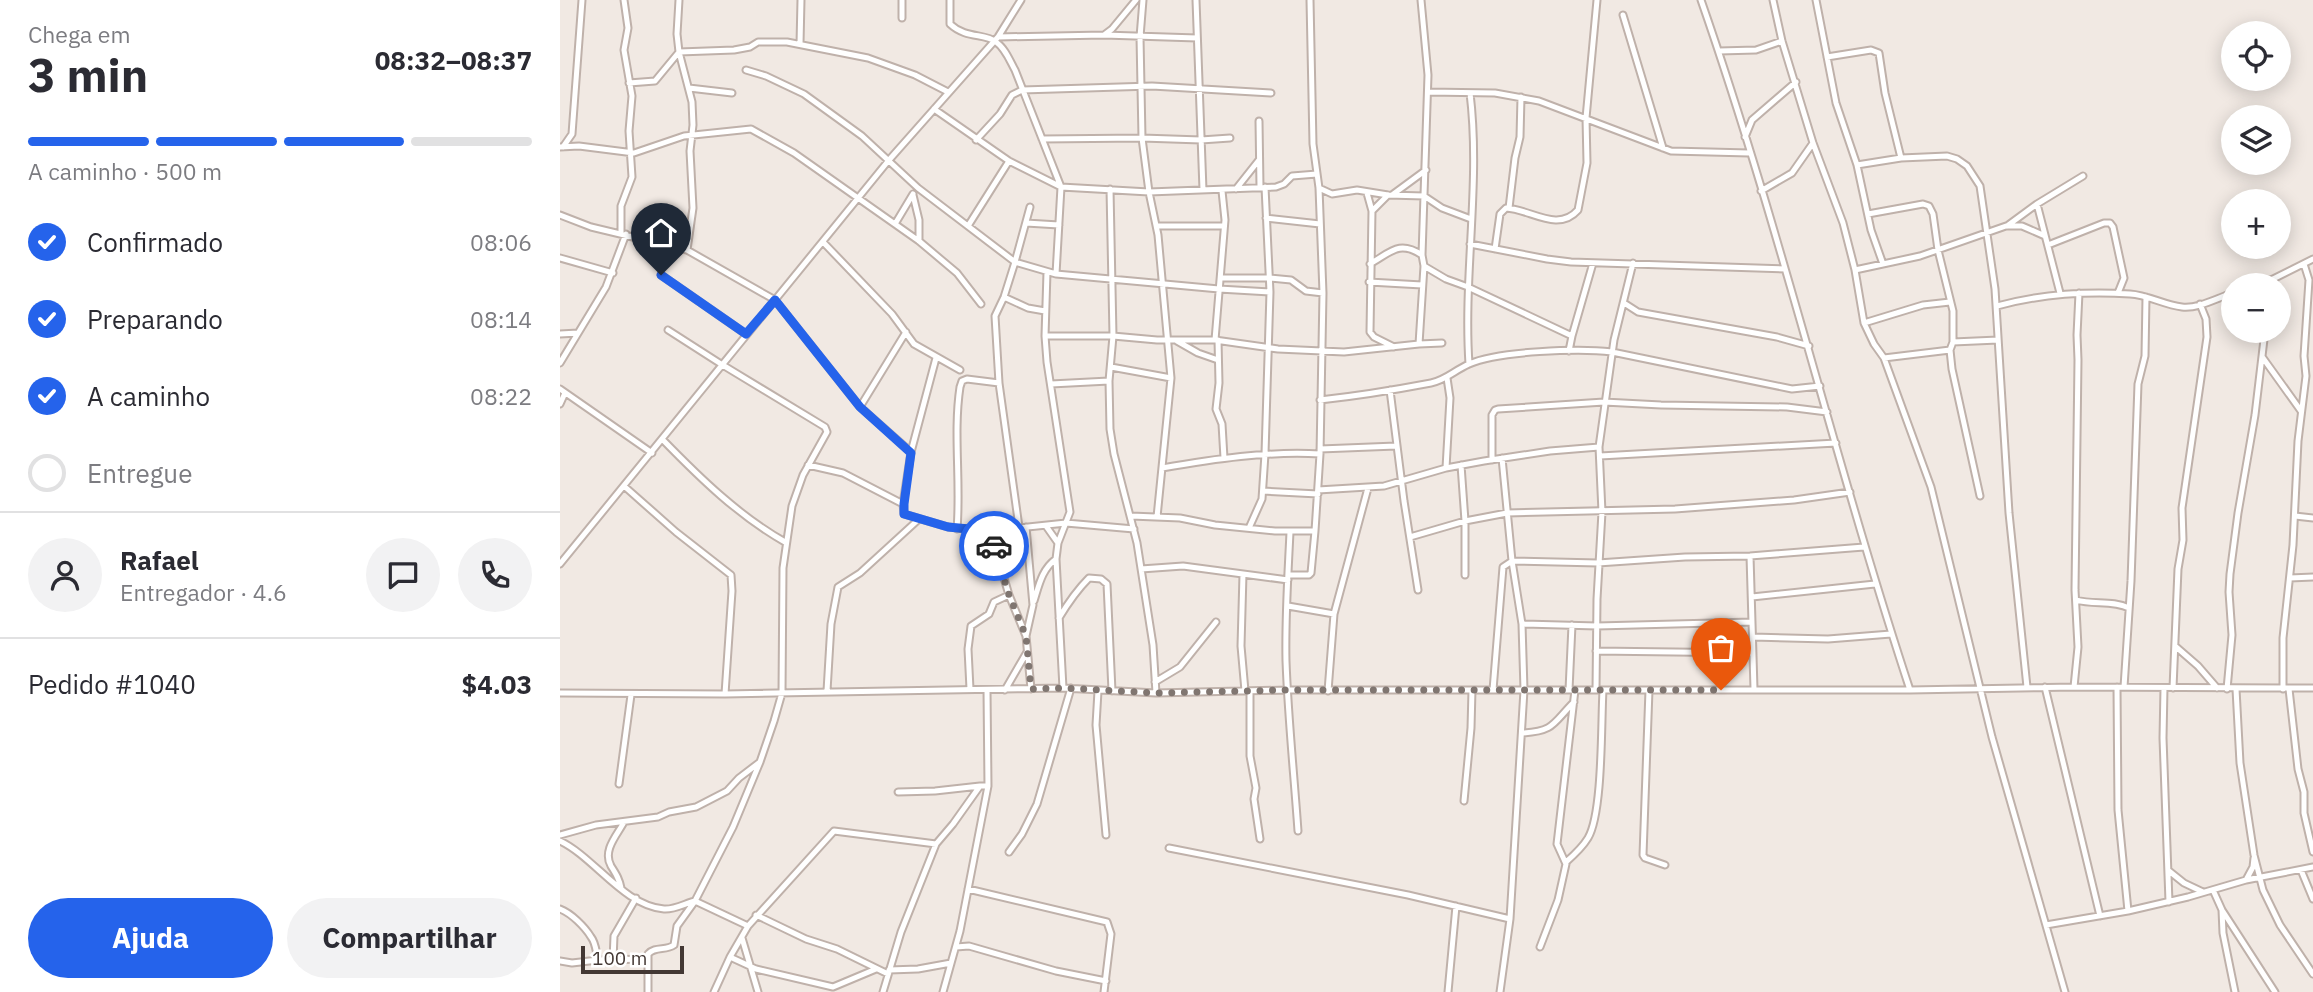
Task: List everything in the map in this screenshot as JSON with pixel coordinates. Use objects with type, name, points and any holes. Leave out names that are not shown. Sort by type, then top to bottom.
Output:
[{"type":"street","points":[[562,147],[572,134],[582,0]]},
{"type":"street","points":[[560,363],[613,273],[623,233],[621,210],[632,177],[629,153],[632,96],[624,50],[628,28],[624,0]]},
{"type":"street","points":[[679,0],[679,52],[693,114],[690,151],[693,208],[687,250]]},
{"type":"street","points":[[800,44],[801,0]]},
{"type":"street","points":[[902,0],[902,18]]},
{"type":"street","points":[[950,0],[950,24],[957,30],[997,39],[1104,35],[1197,38]]},
{"type":"street","points":[[560,564],[889,160],[997,39],[1021,0]]},
{"type":"street","points":[[1104,35],[1136,0]]},
{"type":"street","points":[[1143,0],[1140,37],[1142,138],[1173,340],[1157,517]]},
{"type":"street","points":[[1196,0],[1203,190]]},
{"type":"street","points":[[1141,569],[1183,566],[1288,577],[1311,573],[1320,452],[1322,293],[1319,188],[1313,145],[1310,0]]},
{"type":"street","points":[[1419,344],[1424,266],[1422,255],[1428,92],[1422,0]]},
{"type":"street","points":[[1495,249],[1500,214],[1504,209],[1558,221],[1577,212],[1587,163],[1586,118],[1597,0]]},
{"type":"street","points":[[1701,0],[1809,346],[1864,547],[1910,690]]},
{"type":"street","points":[[1773,0],[1782,41],[1813,143],[1843,223],[1864,323],[1884,358],[1931,487],[1992,737],[2065,992]]},
{"type":"street","points":[[1816,0],[1836,103],[1857,165],[1883,264]]},
{"type":"street","points":[[1623,15],[1663,148]]},
{"type":"street","points":[[997,39],[1009,58],[1061,187],[1056,274]]},
{"type":"street","points":[[629,83],[654,81],[679,52],[734,50],[773,40],[877,61],[915,75],[948,92]]},
{"type":"street","points":[[1719,51],[1756,50],[1782,41]]},
{"type":"street","points":[[1827,57],[1873,50],[1879,53],[1885,93],[1901,158]]},
{"type":"street","points":[[746,70],[766,76],[804,94],[862,136],[918,188],[1015,262],[1056,274],[1270,292]]},
{"type":"street","points":[[1745,137],[1752,120],[1796,82]]},
{"type":"street","points":[[976,140],[1000,114],[1012,96],[1022,90],[1142,86],[1271,93]]},
{"type":"street","points":[[689,88],[732,93]]},
{"type":"street","points":[[1428,92],[1495,93],[1538,101],[1677,152],[1749,153]]},
{"type":"street","points":[[1469,364],[1467,321],[1474,132],[1470,93]]},
{"type":"street","points":[[1509,208],[1520,136],[1521,97]]},
{"type":"street","points":[[934,109],[1009,161],[1061,187],[1149,192],[1222,191],[1283,185],[1292,176],[1317,173]]},
{"type":"street","points":[[1249,528],[1261,504],[1263,491],[1270,292],[1266,218],[1259,160],[1259,121]]},
{"type":"street","points":[[562,147],[579,146],[629,153],[693,134],[751,129],[794,153],[919,241],[957,273],[981,304]]},
{"type":"street","points":[[572,134],[579,146]]},
{"type":"street","points":[[1042,139],[1142,138],[1201,141],[1230,138]]},
{"type":"street","points":[[1761,191],[1792,173],[1813,143]]},
{"type":"street","points":[[1857,165],[1901,158],[1947,156],[1967,166],[1980,186],[1997,306],[2008,513],[2027,687]]},
{"type":"street","points":[[1236,189],[1259,160]]},
{"type":"street","points":[[968,226],[1009,161]]},
{"type":"street","points":[[1372,211],[1426,170]]},
{"type":"street","points":[[1855,270],[1938,250],[2006,226],[2084,176]]},
{"type":"street","points":[[895,224],[918,188]]},
{"type":"street","points":[[1319,188],[1332,194],[1353,190],[1424,196],[1442,208],[1471,219]]},
{"type":"street","points":[[1110,189],[1113,336],[1109,381],[1110,429],[1141,569],[1150,621],[1156,693]]},
{"type":"street","points":[[1222,191],[1224,226],[1219,289],[1219,383],[1216,409],[1222,424],[1224,458]]},
{"type":"street","points":[[1367,193],[1372,211],[1371,335],[1394,347]]},
{"type":"street","points":[[913,194],[918,214],[919,241]]},
{"type":"street","points":[[1868,214],[1923,204],[1929,206],[1933,214],[1938,250],[1953,311],[1953,342],[1950,350],[1952,369],[1980,496]]},
{"type":"street","points":[[2037,204],[2060,293]]},
{"type":"street","points":[[1030,207],[1004,297],[995,316],[999,383],[1033,605]]},
{"type":"street","points":[[560,215],[591,227],[687,250],[775,300],[860,407],[911,453]]},
{"type":"street","points":[[1266,218],[1321,224]]},
{"type":"street","points":[[1026,223],[1059,225]]},
{"type":"street","points":[[2048,245],[2110,223],[2124,278],[2118,293]]},
{"type":"street","points":[[1157,226],[1224,226]]},
{"type":"street","points":[[2006,226],[2022,226],[2045,236]]},
{"type":"street","points":[[823,242],[864,283],[917,347],[960,370]]},
{"type":"street","points":[[1470,244],[1546,260],[1785,269]]},
{"type":"street","points":[[1370,264],[1403,247],[1410,247],[1422,255]]},
{"type":"street","points":[[560,258],[613,273]]},
{"type":"street","points":[[2288,273],[2313,260]]},
{"type":"street","points":[[1569,351],[1593,263]]},
{"type":"street","points":[[1596,690],[1598,563],[1602,512],[1599,447],[1612,352],[1633,264]]},
{"type":"street","points":[[2304,264],[2309,284],[2304,356],[2306,385],[2301,411],[2295,516],[2283,638],[2286,689],[2304,792],[2306,823],[2313,852]]},
{"type":"street","points":[[1424,266],[1446,279],[1572,336]]},
{"type":"street","points":[[1047,272],[1045,336],[1069,504],[1069,516],[1058,544],[1056,559],[1063,688]]},
{"type":"street","points":[[661,275],[746,334]]},
{"type":"street","points":[[1221,278],[1294,281],[1306,290],[1322,293]]},
{"type":"street","points":[[1370,282],[1422,285]]},
{"type":"street","points":[[1997,306],[2035,296],[2060,293],[2118,293],[2146,297],[2179,307],[2192,307],[2221,297]]},
{"type":"street","points":[[2074,687],[2078,647],[2076,600],[2079,293]]},
{"type":"street","points":[[1004,297],[1028,308],[1045,311]]},
{"type":"street","points":[[2124,687],[2137,384],[2145,356],[2146,297]]},
{"type":"street","points":[[1864,323],[1923,305],[1950,302]]},
{"type":"street","points":[[1624,303],[1639,312],[1777,337],[1809,346]]},
{"type":"street","points":[[2173,688],[2178,564],[2183,540],[2182,508],[2207,337],[2206,320],[2200,304]]},
{"type":"street","points":[[648,992],[648,954],[652,950],[674,945],[677,926],[695,901],[733,827],[761,762],[782,693],[785,542],[794,498],[808,465],[827,432],[825,426],[668,330]]},
{"type":"street","points":[[860,407],[905,331]]},
{"type":"street","points":[[560,334],[578,333]]},
{"type":"street","points":[[1045,336],[1217,340],[1267,347],[1359,352],[1419,344],[1442,344]]},
{"type":"street","points":[[1173,340],[1218,360]]},
{"type":"street","points":[[1953,342],[1998,340]]},
{"type":"street","points":[[2227,689],[2232,635],[2231,574],[2264,343]]},
{"type":"street","points":[[1320,400],[1447,378],[1469,364],[1503,356],[1592,350],[1792,389],[1820,386]]},
{"type":"street","points":[[1884,358],[1950,350]]},
{"type":"street","points":[[904,533],[904,504],[911,453],[936,358]]},
{"type":"street","points":[[2263,358],[2301,411]]},
{"type":"street","points":[[1111,367],[1171,378]]},
{"type":"street","points":[[1446,468],[1450,398],[1447,378]]},
{"type":"street","points":[[957,529],[960,387],[962,381],[967,379],[999,383]]},
{"type":"street","points":[[1051,384],[1109,381]]},
{"type":"street","points":[[1390,390],[1418,590]]},
{"type":"street","points":[[560,404],[563,391],[652,453]]},
{"type":"street","points":[[1492,460],[1492,415],[1495,410],[1604,402],[1787,407],[1827,412]]},
{"type":"street","points":[[663,440],[719,494],[756,524],[785,542]]},
{"type":"street","points":[[1600,456],[1836,443]]},
{"type":"street","points":[[1162,468],[1265,454],[1396,446]]},
{"type":"street","points":[[1263,491],[1318,492],[1368,488],[1402,482],[1461,465],[1550,451],[1599,447]]},
{"type":"street","points":[[1500,992],[1510,919],[1524,690],[1522,624],[1512,561],[1502,458]]},
{"type":"street","points":[[808,465],[842,472],[904,504]]},
{"type":"street","points":[[1461,465],[1465,575]]},
{"type":"street","points":[[624,486],[730,575],[732,591],[725,694]]},
{"type":"street","points":[[1328,691],[1334,614],[1368,488]]},
{"type":"street","points":[[1410,537],[1465,521],[1507,513],[1675,509],[1794,500],[1850,492]]},
{"type":"street","points":[[904,514],[957,529],[990,531],[1066,523],[1134,529]]},
{"type":"street","points":[[1131,516],[1180,518],[1215,525],[1290,532],[1315,531]]},
{"type":"street","points":[[2295,516],[2313,518]]},
{"type":"street","points":[[827,691],[831,624],[838,587],[860,573],[919,519]]},
{"type":"street","points":[[1046,526],[1058,544]]},
{"type":"street","points":[[990,531],[1009,595],[1026,636]]},
{"type":"street","points":[[1290,532],[1288,690],[1298,831]]},
{"type":"street","points":[[1493,690],[1503,567],[1512,561],[1598,563],[1750,556],[1864,547]]},
{"type":"street","points":[[1750,556],[1754,690]]},
{"type":"street","points":[[1031,689],[1026,636],[1044,571],[1056,559]]},
{"type":"street","points":[[1243,574],[1241,646],[1260,839]]},
{"type":"street","points":[[1059,618],[1073,594],[1081,589],[1089,578],[1101,579],[1107,584],[1112,691]]},
{"type":"street","points":[[2290,578],[2313,578]]},
{"type":"street","points":[[1752,597],[1875,584]]},
{"type":"street","points":[[970,689],[969,632],[974,623],[989,614],[994,602],[1009,595]]},
{"type":"street","points":[[2076,600],[2092,604],[2116,603],[2129,608]]},
{"type":"street","points":[[1288,606],[1334,614]]},
{"type":"street","points":[[1155,682],[1180,667],[1216,622]]},
{"type":"street","points":[[1522,624],[1597,626],[1752,622]]},
{"type":"street","points":[[1566,862],[1557,844],[1574,702],[1572,625]]},
{"type":"street","points":[[1753,637],[1828,639],[1892,634]]},
{"type":"street","points":[[2175,646],[2198,666],[2218,689]]},
{"type":"street","points":[[1596,651],[1753,653]]},
{"type":"street","points":[[1005,690],[1027,652]]},
{"type":"street","points":[[2045,687],[2100,916]]},
{"type":"street","points":[[2117,687],[2115,708],[2118,810],[2128,911]]},
{"type":"street","points":[[560,693],[631,695],[1063,688],[1156,693],[1288,690],[2313,688]]},
{"type":"street","points":[[1009,852],[1022,834],[1037,804],[1071,688]]},
{"type":"street","points":[[2164,688],[2169,902]]},
{"type":"street","points":[[2236,689],[2240,763],[2254,855],[2266,897],[2280,925],[2313,974]]},
{"type":"street","points":[[952,992],[944,991],[960,931],[988,786],[987,690]]},
{"type":"street","points":[[1464,801],[1472,690]]},
{"type":"street","points":[[1540,947],[1558,900],[1566,862],[1589,837],[1596,816],[1603,690]]},
{"type":"street","points":[[1098,691],[1096,725],[1106,835]]},
{"type":"street","points":[[1649,691],[1643,855],[1665,865]]},
{"type":"street","points":[[619,784],[631,695]]},
{"type":"street","points":[[1522,733],[1543,732],[1553,726],[1574,702]]},
{"type":"street","points":[[560,835],[596,825],[658,817],[696,807],[727,791],[738,778],[761,762]]},
{"type":"street","points":[[883,992],[908,911],[936,844],[980,786]]},
{"type":"street","points":[[898,792],[988,786]]},
{"type":"street","points":[[621,888],[617,872],[609,858],[614,835],[624,822]]},
{"type":"street","points":[[715,992],[730,957],[756,915],[834,831],[936,844]]},
{"type":"street","points":[[560,841],[577,851],[636,898],[666,910],[695,901],[748,926]]},
{"type":"street","points":[[1169,848],[1510,919]]},
{"type":"street","points":[[2246,880],[2253,867],[2254,855]]},
{"type":"street","points":[[2046,925],[2128,911],[2246,880],[2313,867]]},
{"type":"street","points":[[2301,870],[2313,899]]},
{"type":"street","points":[[2169,871],[2184,883],[2203,892]]},
{"type":"street","points":[[968,889],[1107,922],[1111,934],[1104,992]]},
{"type":"street","points":[[2213,890],[2221,910],[2276,992]]},
{"type":"street","points":[[613,960],[614,936],[636,898]]},
{"type":"street","points":[[1448,992],[1456,906]]},
{"type":"street","points":[[560,909],[589,933],[598,960]]},
{"type":"street","points":[[2221,910],[2235,992]]},
{"type":"street","points":[[756,915],[806,939],[837,949],[877,970],[889,972],[951,963]]},
{"type":"street","points":[[960,931],[969,946]]},
{"type":"street","points":[[741,938],[758,992]]},
{"type":"street","points":[[956,947],[969,946],[1045,968],[1106,981]]},
{"type":"street","points":[[730,957],[749,967],[826,989],[841,986],[877,970]]},
{"type":"street","points":[[560,961],[572,963],[648,959]]},
{"type":"street","points":[[892,963],[900,970]]},
{"type":"way so far","points":[[994,546],[1009,595],[1026,636],[1031,689],[1156,693],[1288,690],[1721,690]]},
{"type":"route","points":[[661,275],[746,334],[775,300],[860,407],[911,453],[904,514],[957,529],[990,531],[994,546]]}]
